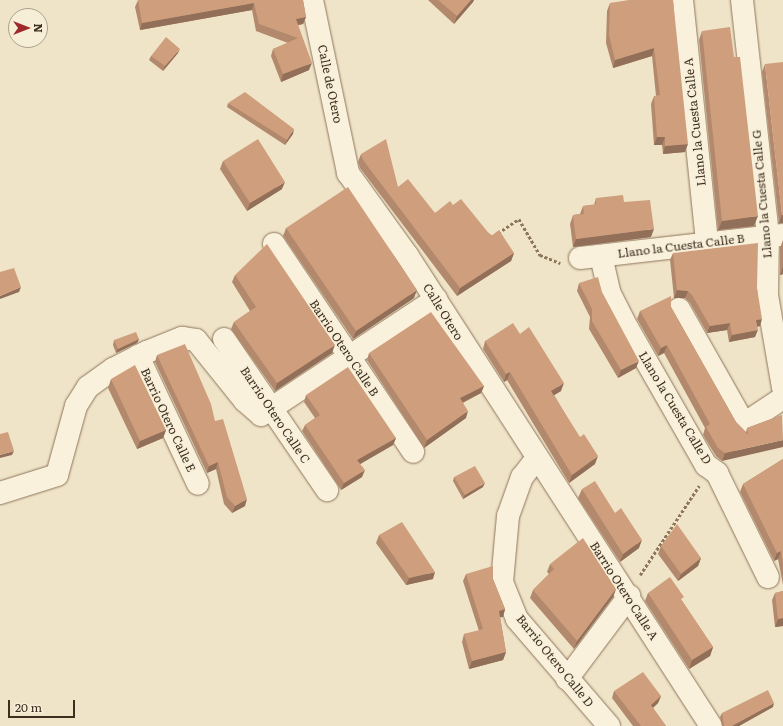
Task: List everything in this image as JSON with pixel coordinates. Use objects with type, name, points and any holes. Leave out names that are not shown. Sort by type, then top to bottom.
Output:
[{"type":"street","name":"Calle de Otero","points":[[312,0],[346,169]]},
{"type":"street","name":"Llano la Cuesta Calle G","points":[[742,0],[775,236],[767,295],[783,388]]},
{"type":"street","name":"Llano la Cuesta Calle A","points":[[687,1],[707,243]]},
{"type":"street","name":"Calle Otero","points":[[346,169],[436,299],[537,458]]},
{"type":"street","name":"Llano la Cuesta Calle B","points":[[590,257],[775,236]]},
{"type":"street","name":"Barrio Otero Calle B","points":[[274,244],[413,452]]},
{"type":"street","name":"Llano la Cuesta Calle D","points":[[590,257],[628,329],[711,468],[717,473],[768,577]]},
{"type":"street","points":[[0,493],[57,474],[76,406],[88,387],[113,369],[138,356],[182,338],[196,340],[255,413],[261,414],[271,409],[436,299]]},
{"type":"street","points":[[679,309],[744,424],[783,398]]},
{"type":"street","name":"Barrio Otero Calle C","points":[[224,339],[327,490]]},
{"type":"street","name":"Barrio Otero Calle E","points":[[138,356],[198,484]]},
{"type":"street","name":"Barrio Otero Calle A","points":[[537,458],[627,593],[711,726]]},
{"type":"street","name":"Barrio Otero Calle D","points":[[537,458],[522,477],[508,516],[502,582],[517,619],[567,679],[609,726]]},
{"type":"street","points":[[567,679],[627,593]]},
{"type":"path","points":[[495,235],[518,218],[540,255],[553,262],[569,263],[590,257]]},
{"type":"path","points":[[627,593],[711,468]]},
{"type":"building","points":[[138,0],[303,0],[306,17],[296,19],[312,63],[283,74],[273,49],[298,38],[259,24],[254,3],[142,23]]},
{"type":"building","points":[[438,0],[471,0],[457,16]]},
{"type":"building","points":[[629,0],[673,0],[688,144],[665,146],[665,137],[657,137],[654,96],[660,95],[654,48],[615,60],[609,35],[610,3]]},
{"type":"building","points":[[730,27],[734,57],[740,57],[758,216],[722,221],[702,31]]},
{"type":"building","points":[[166,37],[180,49],[165,66],[151,56]]},
{"type":"building","points":[[783,62],[783,215],[782,215],[765,64]]},
{"type":"building","points":[[245,92],[294,129],[287,140],[228,103]]},
{"type":"building","points":[[258,139],[285,182],[250,203],[223,161]]},
{"type":"building","points":[[386,139],[398,187],[408,179],[435,213],[450,201],[453,205],[461,199],[491,236],[499,230],[514,253],[460,288],[363,160],[361,154]]},
{"type":"building","points":[[348,187],[417,290],[356,331],[286,228]]},
{"type":"building","points":[[623,195],[624,202],[650,200],[654,229],[576,239],[573,215],[584,214],[583,206],[596,204],[596,198]]},
{"type":"building","points":[[758,243],[757,288],[762,319],[756,320],[758,330],[732,335],[730,323],[710,326],[692,295],[688,291],[677,290],[673,253]]},
{"type":"building","points":[[267,244],[335,345],[277,383],[234,322],[256,307],[235,275]]},
{"type":"building","points":[[14,268],[21,287],[0,296],[0,272]]},
{"type":"building","points":[[598,277],[602,292],[639,361],[621,370],[592,321],[592,309],[579,283]]},
{"type":"building","points":[[671,296],[671,307],[736,422],[748,435],[747,428],[782,415],[783,440],[725,453],[718,448],[706,427],[710,424],[667,345],[661,348],[640,311]]},
{"type":"building","points":[[431,312],[484,386],[460,398],[468,411],[427,440],[369,353]]},
{"type":"building","points":[[513,323],[520,334],[529,327],[564,383],[551,391],[580,437],[584,434],[598,456],[572,475],[510,372],[506,374],[485,341]]},
{"type":"building","points":[[136,332],[139,339],[118,349],[114,340]]},
{"type":"building","points":[[185,344],[211,404],[215,421],[223,419],[247,499],[235,506],[227,497],[218,462],[209,466],[157,355]]},
{"type":"building","points":[[135,365],[166,430],[140,441],[111,379]]},
{"type":"building","points":[[348,367],[396,438],[357,460],[365,470],[344,483],[305,425],[320,415],[306,395]]},
{"type":"building","points":[[8,432],[14,451],[0,455],[0,434]]},
{"type":"building","points":[[783,459],[783,563],[781,551],[777,553],[743,484]]},
{"type":"building","points":[[475,466],[485,483],[465,495],[454,477]]},
{"type":"building","points":[[595,481],[615,513],[621,508],[642,540],[623,554],[582,489]]},
{"type":"building","points":[[402,522],[435,572],[409,578],[379,535]]},
{"type":"building","points":[[677,524],[701,558],[681,574],[661,546]]},
{"type":"building","points":[[583,538],[616,589],[577,641],[533,590],[554,569],[550,564]]},
{"type":"building","points":[[493,566],[493,579],[505,609],[499,611],[506,652],[472,661],[464,634],[483,629],[466,574]]},
{"type":"building","points":[[670,577],[684,597],[681,599],[713,647],[692,660],[648,593]]},
{"type":"building","points":[[783,591],[783,618],[778,619],[775,593]]},
{"type":"building","points":[[643,672],[661,696],[651,705],[666,726],[641,726],[614,691]]},
{"type":"building","points":[[768,690],[774,703],[732,726],[724,726],[722,713]]}]
